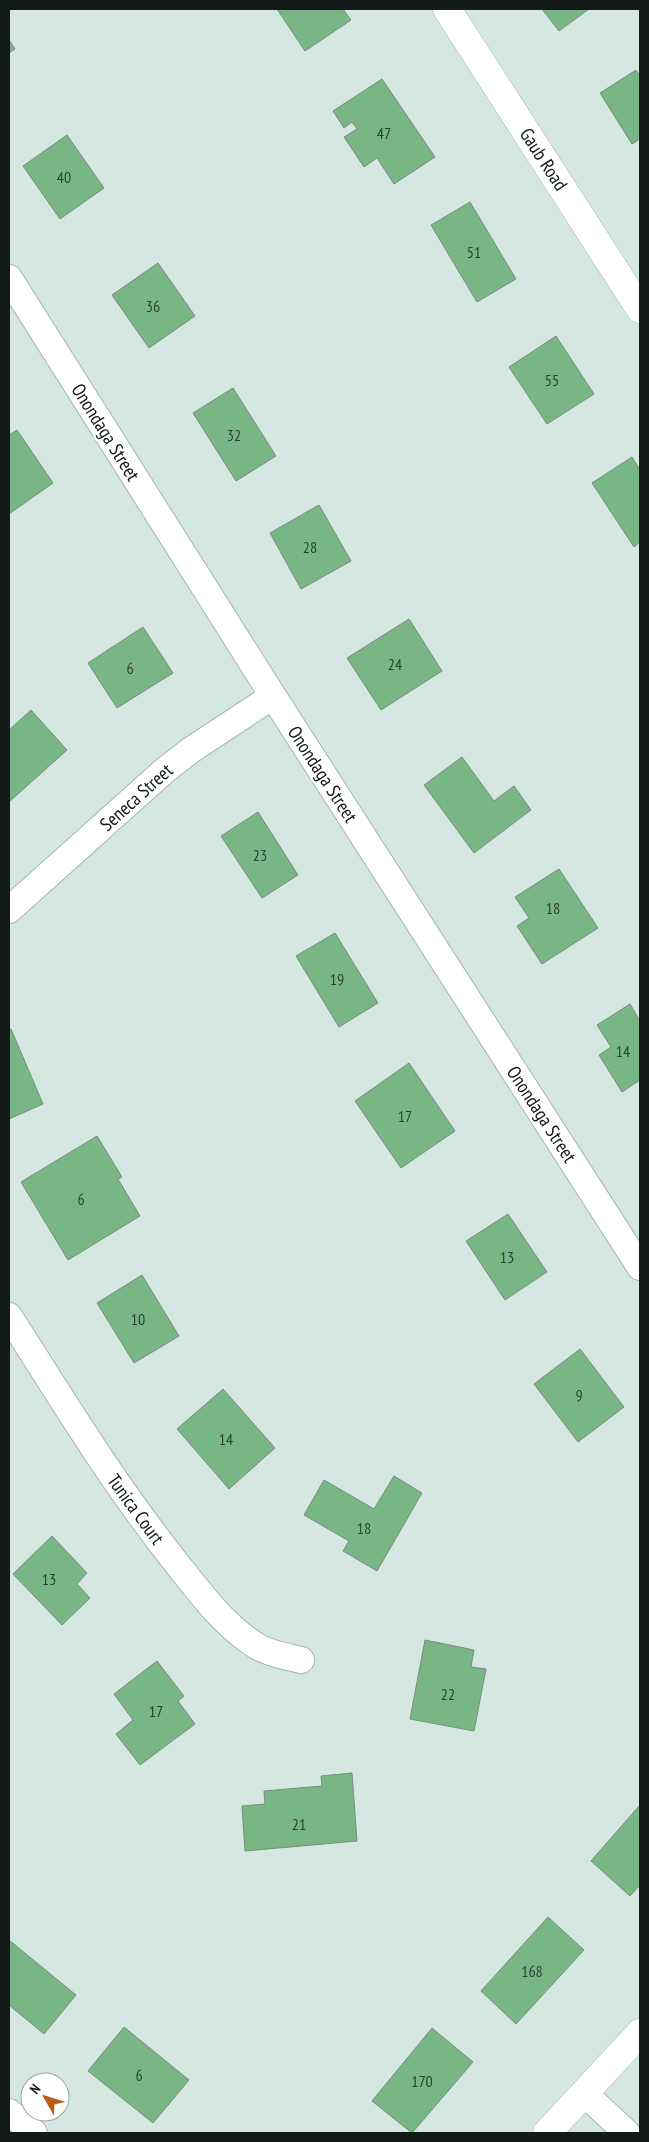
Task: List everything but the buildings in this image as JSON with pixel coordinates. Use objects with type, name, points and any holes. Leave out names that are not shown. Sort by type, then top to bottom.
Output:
[{"type":"street","name":"Gaub Road","points":[[447,9],[640,309]]},
{"type":"street","name":"Onondaga Street","points":[[9,278],[273,696],[640,1267]]},
{"type":"street","name":"Seneca Street","points":[[9,910],[164,771],[273,696]]},
{"type":"street","name":"Tunica Court","points":[[9,1316],[106,1467],[154,1535],[209,1605],[253,1644],[275,1654],[301,1660]]},
{"type":"street","points":[[547,2133],[640,2033]]},
{"type":"street","points":[[585,2094],[627,2133]]},
{"type":"street","points":[[9,2112],[34,2133]]}]
